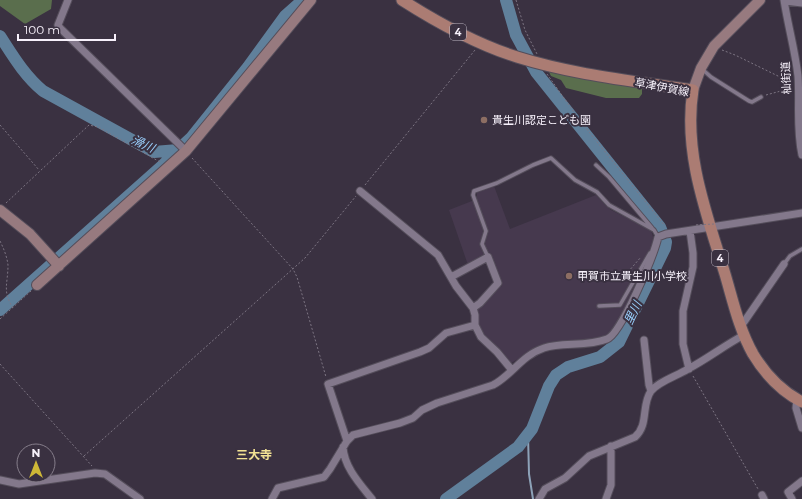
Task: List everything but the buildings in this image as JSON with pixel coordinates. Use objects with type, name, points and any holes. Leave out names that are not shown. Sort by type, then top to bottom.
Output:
[{"type":"main road","name":"草津伊賀線","points":[[402,0],[446,26],[481,43],[516,56],[614,78],[693,90],[690,130],[695,170],[740,324],[754,355],[768,374],[786,392],[800,401]]},
{"type":"street","points":[[68,0],[59,19],[58,25],[60,28],[185,150]]},
{"type":"street","points":[[37,285],[166,169],[185,150],[311,0]]},
{"type":"street","points":[[693,90],[701,68],[714,46],[760,0]]},
{"type":"street","points":[[785,0],[802,3]]},
{"type":"street","name":"杣街道","points":[[785,0],[800,84],[798,132],[802,155]]},
{"type":"street","points":[[360,191],[435,252],[450,277],[473,308],[475,315],[475,326],[481,337],[497,352],[511,369]]},
{"type":"street","points":[[3,207],[59,266]]},
{"type":"street","points":[[272,499],[278,488],[324,476],[345,444],[359,432],[400,423],[413,418],[422,410],[437,403],[493,385],[500,381],[511,369],[526,357],[543,348],[597,342],[612,336],[633,299],[656,246],[663,236],[712,226],[802,213]]},
{"type":"street","points":[[689,369],[683,344],[683,311],[693,267],[693,252],[690,231]]},
{"type":"street","points":[[450,277],[488,258],[498,283],[480,303],[473,308]]},
{"type":"street","points":[[740,324],[744,322],[784,264]]},
{"type":"street","points":[[372,499],[354,476],[344,454],[345,444],[328,384],[420,352],[429,348],[446,333],[475,326]]},
{"type":"street","points":[[539,499],[545,489],[565,478],[584,458],[635,437],[642,428],[647,402],[651,391],[661,383],[689,369],[744,335]]},
{"type":"street","points":[[644,340],[651,391]]},
{"type":"street","points":[[800,401],[796,408],[802,428]]},
{"type":"street","points":[[606,499],[611,485],[611,446]]},
{"type":"street","points":[[0,480],[19,484],[95,472],[105,474],[140,499]]},
{"type":"street","points":[[792,499],[788,492],[802,481]]},
{"type":"lane","points":[[701,68],[711,77],[752,102],[761,97]]},
{"type":"lane","points":[[488,258],[482,244],[486,231],[473,195],[474,191],[497,183],[533,164],[551,158],[575,180],[597,192],[609,205],[663,236]]},
{"type":"lane","points":[[596,165],[609,177],[654,230]]},
{"type":"lane","points":[[599,306],[620,305],[638,272],[656,246]]},
{"type":"lane","points":[[784,264],[790,256],[802,249]]},
{"type":"path","points":[[516,0],[525,30],[547,75],[558,92],[661,221],[663,236]]},
{"type":"path","points":[[84,456],[305,258],[481,43]]},
{"type":"path","points":[[714,46],[780,77],[798,75]]},
{"type":"path","points":[[761,97],[800,84]]},
{"type":"path","points":[[3,207],[39,170],[85,127],[93,124],[159,161],[166,169]]},
{"type":"path","points":[[0,125],[39,170]]},
{"type":"path","points":[[185,150],[292,269],[297,278],[328,384]]},
{"type":"path","points":[[696,225],[712,226]]},
{"type":"path","points":[[0,241],[8,264],[7,298],[13,308]]},
{"type":"path","points":[[628,272],[642,255]]},
{"type":"path","points":[[0,319],[37,285]]},
{"type":"path","points":[[0,364],[84,456],[95,472]]},
{"type":"path","points":[[689,369],[763,497]]},
{"type":"shaded area","name":"甲賀市立貴生川小学校","points":[[494,186],[510,229],[596,195],[611,210],[651,230],[654,240],[646,265],[613,331],[596,340],[543,345],[511,363],[483,336],[478,324],[476,310],[497,288],[502,286],[488,254],[468,265],[449,210],[477,199],[477,192]]},
{"type":"green space","points":[[0,0],[52,0],[51,9],[25,24],[0,6]]},
{"type":"green space","points":[[548,70],[642,87],[642,94],[639,98],[606,98],[566,88],[561,80],[551,76]]},
{"type":"waterway","name":"滑川","points":[[0,36],[24,72],[43,91],[154,152],[178,150],[191,138],[248,67],[285,16],[303,0]]},
{"type":"waterway","name":"里川","points":[[446,499],[518,447],[532,429],[549,386],[556,375],[568,367],[600,357],[619,342],[665,248],[666,242],[660,227],[536,72],[516,35],[506,0]]},
{"type":"waterway","points":[[0,310],[162,166],[178,150]]},
{"type":"waterway","points":[[528,435],[529,474],[533,499]]},
{"type":"place","name":"貴生川認定こども園","points":[[484,120]]},
{"type":"place","name":"甲賀市立貴生川小学校","points":[[569,276]]},
{"type":"district","name":"三大寺","points":[[254,455]]}]
